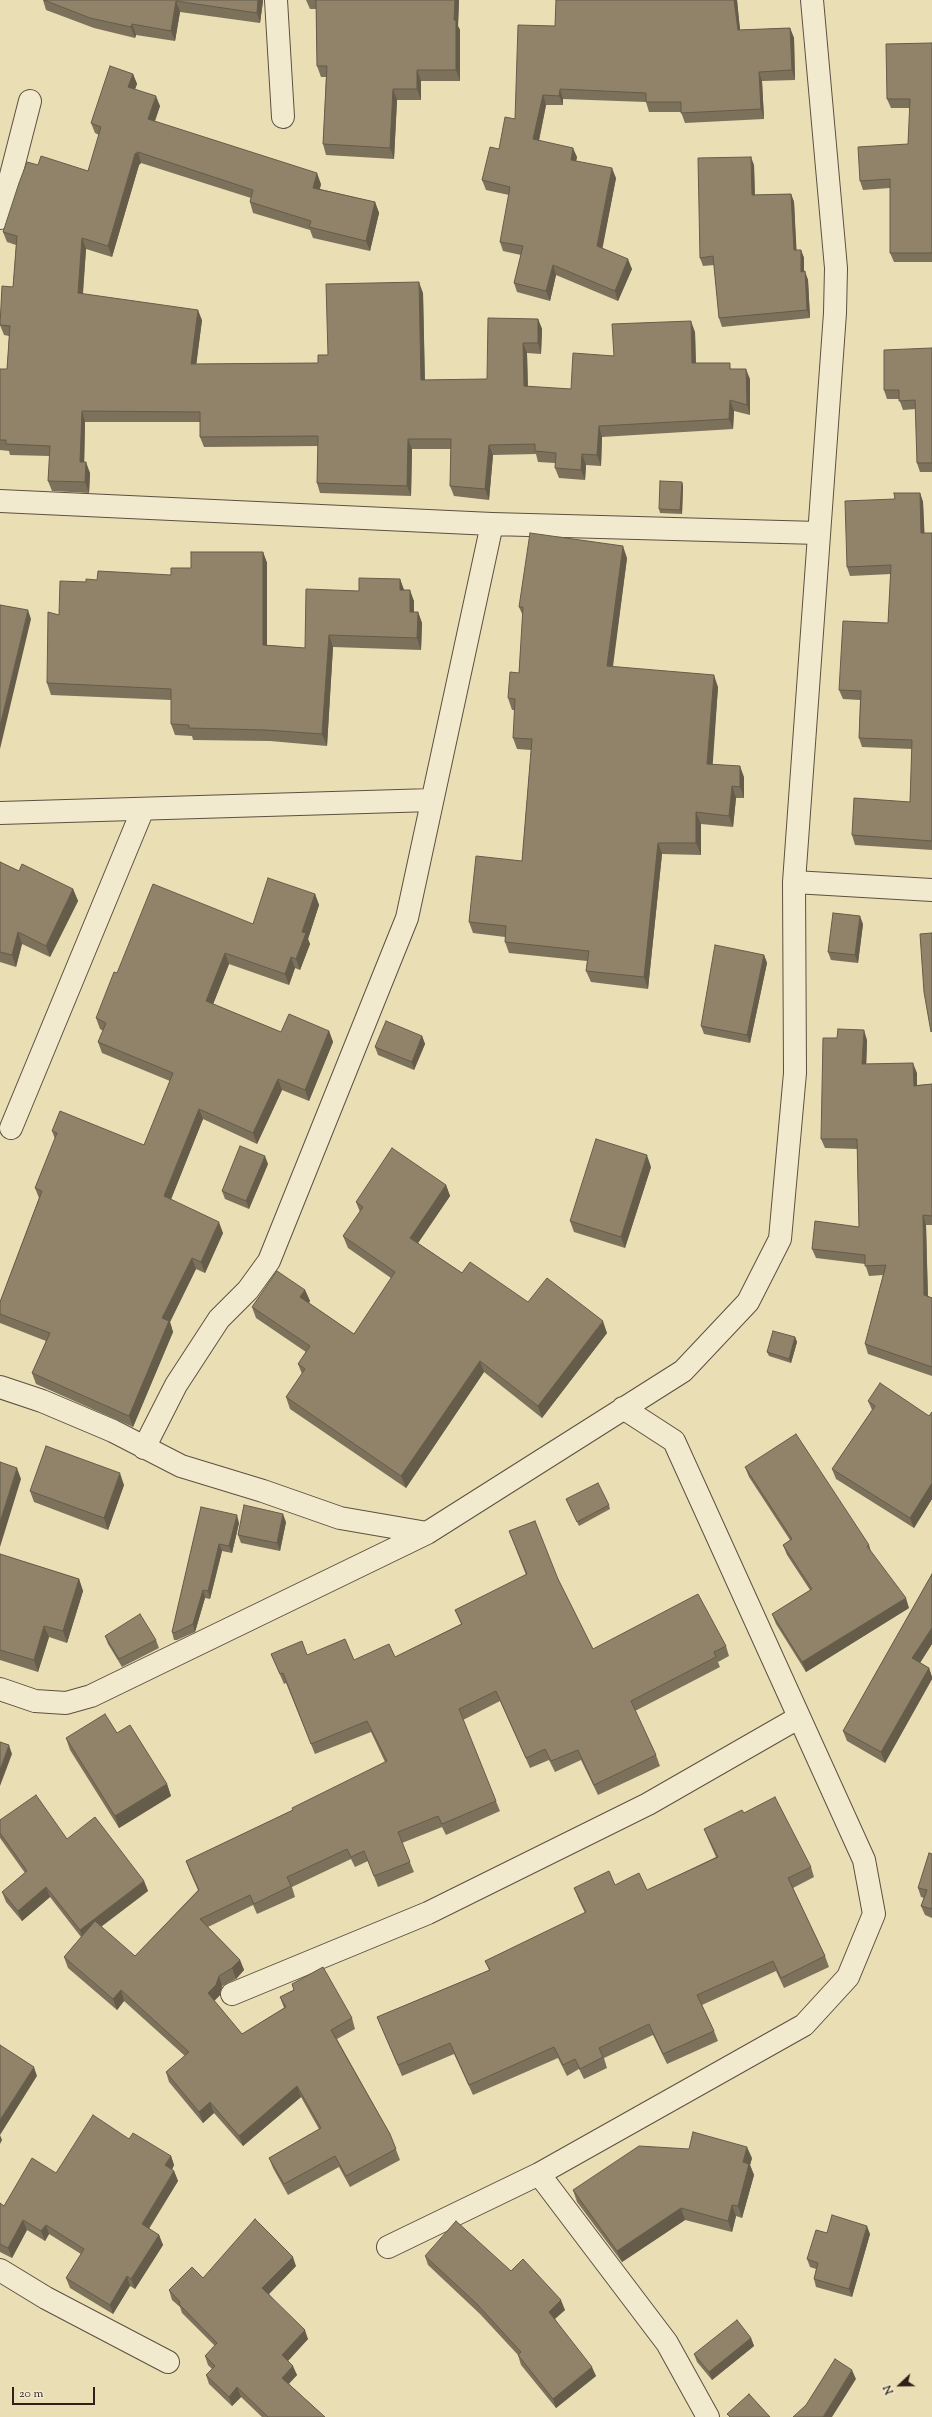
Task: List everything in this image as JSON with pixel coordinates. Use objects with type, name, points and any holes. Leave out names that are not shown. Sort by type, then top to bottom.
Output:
[{"type":"street","points":[[276,0],[283,117]]},
{"type":"street","points":[[0,1689],[35,1701],[66,1703],[91,1696],[427,1533],[683,1371],[748,1302],[780,1239],[795,1073],[794,882],[835,313],[836,268],[812,0]]},
{"type":"street","points":[[0,218],[6,175],[30,101]]},
{"type":"street","points":[[0,501],[492,524],[818,533]]},
{"type":"street","points":[[144,1448],[176,1385],[214,1325],[248,1290],[269,1261],[407,918],[492,524]]},
{"type":"street","points":[[0,813],[432,800]]},
{"type":"street","points":[[11,1128],[143,809]]},
{"type":"street","points":[[794,882],[932,890]]},
{"type":"street","points":[[0,1387],[114,1431],[181,1466],[263,1491],[340,1518],[427,1533]]},
{"type":"street","points":[[388,2247],[539,2174],[804,2025],[848,1977],[874,1914],[864,1860],[798,1718],[674,1442],[623,1408]]},
{"type":"street","points":[[232,1994],[428,1913],[648,1804],[798,1718]]},
{"type":"street","points":[[539,2174],[667,2343],[708,2417]]},
{"type":"street","points":[[0,2270],[46,2298],[168,2362]]},
{"type":"building","points":[[44,0],[258,0],[257,13],[176,1],[171,31],[132,24],[131,27],[90,18]]},
{"type":"building","points":[[316,0],[455,0],[454,20],[456,20],[456,70],[417,70],[417,89],[393,89],[390,148],[323,144],[327,66],[317,66]]},
{"type":"building","points":[[556,0],[734,0],[738,30],[790,28],[792,70],[759,72],[761,109],[681,113],[681,102],[646,102],[646,93],[560,89],[559,96],[543,95],[533,139],[573,148],[571,160],[612,168],[597,246],[628,259],[615,291],[553,265],[546,291],[514,283],[523,246],[500,242],[510,187],[482,180],[490,147],[499,149],[505,117],[515,119],[518,25],[555,26]]},
{"type":"building","points":[[932,43],[932,253],[890,253],[890,179],[860,181],[858,147],[908,144],[910,99],[887,99],[886,44]]},
{"type":"building","points":[[110,66],[133,74],[128,87],[156,96],[148,119],[317,173],[313,188],[375,202],[366,241],[309,227],[311,221],[250,202],[253,190],[138,152],[135,154],[108,246],[82,238],[78,293],[198,310],[191,364],[318,363],[318,355],[328,355],[326,284],[419,282],[421,380],[487,379],[488,318],[538,319],[538,343],[523,343],[524,386],[571,389],[573,353],[614,356],[612,324],[691,321],[692,363],[730,363],[730,369],[746,369],[747,405],[730,400],[729,419],[599,426],[597,455],[582,454],[581,470],[555,468],[556,453],[535,451],[535,444],[489,445],[485,489],[450,486],[451,439],[408,439],[407,486],[317,483],[318,436],[200,437],[200,412],[82,411],[80,462],[86,462],[85,482],[48,481],[50,446],[6,444],[6,440],[0,440],[0,369],[7,369],[10,326],[0,325],[2,286],[13,287],[17,236],[3,232],[27,162],[38,165],[41,156],[88,171],[101,127],[91,123]]},
{"type":"building","points":[[751,157],[752,195],[791,194],[794,250],[801,250],[801,272],[805,271],[807,310],[719,318],[713,256],[700,258],[698,158]]},
{"type":"building","points":[[932,348],[932,463],[917,463],[915,400],[899,401],[899,390],[884,390],[884,350]]},
{"type":"building","points":[[660,481],[682,482],[680,510],[659,509]]},
{"type":"building","points":[[894,493],[920,493],[921,533],[932,533],[932,841],[852,835],[854,798],[910,802],[912,740],[859,738],[861,691],[839,690],[843,621],[888,623],[891,565],[847,567],[845,501],[895,499]]},
{"type":"building","points":[[530,533],[623,546],[607,666],[714,675],[707,764],[740,766],[740,787],[732,786],[729,816],[696,812],[696,843],[658,843],[644,977],[586,971],[589,951],[505,942],[506,926],[469,922],[476,856],[522,861],[532,739],[513,738],[515,699],[508,698],[510,672],[519,673],[523,607],[519,607]]},
{"type":"building","points":[[191,552],[263,552],[263,645],[305,648],[306,589],[359,591],[359,578],[400,579],[400,590],[410,590],[410,612],[418,612],[417,638],[329,635],[322,734],[266,730],[189,728],[189,725],[171,724],[171,689],[47,683],[48,612],[59,615],[60,581],[86,582],[86,579],[97,580],[98,571],[171,575],[171,568],[191,568]]},
{"type":"building","points":[[0,605],[28,610],[0,726]]},
{"type":"building","points":[[0,862],[19,871],[22,864],[73,889],[46,946],[18,932],[12,955],[0,952]]},
{"type":"building","points":[[268,878],[315,894],[302,932],[306,933],[296,959],[291,957],[285,974],[225,953],[206,1001],[281,1032],[289,1014],[329,1031],[305,1090],[278,1079],[253,1133],[199,1109],[164,1196],[219,1222],[201,1262],[192,1258],[162,1318],[169,1321],[129,1416],[32,1373],[50,1333],[0,1314],[0,1302],[42,1191],[35,1188],[57,1133],[52,1131],[60,1111],[144,1145],[173,1073],[98,1042],[106,1023],[96,1018],[114,972],[117,973],[153,884],[253,924]]},
{"type":"building","points":[[833,913],[860,916],[855,955],[828,952]]},
{"type":"building","points":[[932,933],[931,1032],[924,992],[920,934]]},
{"type":"building","points":[[715,945],[764,955],[747,1035],[701,1026]]},
{"type":"building","points":[[386,1021],[422,1036],[412,1062],[375,1047]]},
{"type":"building","points":[[838,1029],[864,1030],[862,1064],[913,1063],[914,1086],[932,1084],[932,1216],[923,1215],[924,1295],[932,1298],[932,1367],[865,1344],[886,1265],[865,1266],[865,1255],[812,1249],[815,1221],[859,1227],[857,1139],[821,1139],[823,1038],[837,1038]]},
{"type":"building","points":[[596,1139],[647,1155],[621,1237],[570,1221]]},
{"type":"building","points":[[240,1146],[265,1156],[246,1201],[222,1191]]},
{"type":"building","points":[[392,1148],[446,1185],[410,1238],[462,1273],[470,1262],[528,1302],[547,1278],[603,1321],[538,1406],[480,1361],[401,1476],[286,1397],[305,1369],[298,1364],[310,1346],[252,1307],[277,1271],[305,1290],[300,1297],[354,1334],[395,1272],[343,1236],[363,1207],[356,1202]]},
{"type":"building","points":[[773,1331],[795,1337],[789,1359],[767,1352]]},
{"type":"building","points":[[880,1383],[929,1416],[932,1412],[932,1483],[910,1518],[832,1469],[875,1406],[868,1401]]},
{"type":"building","points":[[796,1434],[869,1545],[867,1546],[906,1598],[802,1662],[772,1614],[812,1589],[783,1545],[792,1539],[745,1467]]},
{"type":"building","points":[[46,1446],[120,1473],[104,1518],[30,1491]]},
{"type":"building","points":[[0,1462],[17,1468],[0,1522]]},
{"type":"building","points":[[598,1483],[609,1505],[577,1522],[566,1499]]},
{"type":"building","points":[[244,1505],[283,1514],[277,1543],[238,1535]]},
{"type":"building","points":[[201,1507],[237,1515],[229,1546],[219,1544],[208,1591],[203,1590],[193,1624],[174,1633],[172,1632]]},
{"type":"building","points":[[535,1521],[558,1579],[593,1649],[698,1594],[726,1646],[714,1652],[716,1657],[631,1701],[656,1755],[594,1785],[578,1750],[551,1761],[545,1749],[526,1758],[496,1691],[459,1709],[496,1801],[442,1824],[438,1816],[398,1832],[410,1862],[374,1876],[364,1851],[351,1857],[347,1849],[287,1877],[291,1886],[254,1904],[250,1895],[200,1919],[240,1960],[232,1968],[219,1976],[216,1985],[208,1993],[242,2034],[286,2007],[280,1997],[294,1990],[292,1984],[323,1967],[352,2018],[331,2030],[390,2134],[396,2149],[346,2176],[335,2156],[284,2184],[269,2158],[321,2128],[297,2086],[239,2136],[210,2102],[199,2112],[166,2072],[189,2052],[121,1990],[113,1999],[64,1957],[95,1921],[135,1956],[199,1890],[186,1861],[293,1810],[292,1808],[387,1761],[367,1721],[311,1744],[283,1673],[280,1674],[271,1654],[302,1641],[307,1655],[345,1639],[354,1660],[389,1644],[395,1657],[462,1624],[455,1610],[527,1574],[509,1531]]},
{"type":"building","points":[[0,1554],[79,1579],[63,1631],[44,1626],[34,1660],[0,1650]]},
{"type":"building","points":[[932,1574],[932,1628],[912,1658],[929,1668],[881,1752],[843,1731]]},
{"type":"building","points":[[140,1614],[156,1640],[119,1659],[105,1636]]},
{"type":"building","points":[[105,1714],[117,1733],[130,1725],[167,1784],[115,1816],[66,1738]]},
{"type":"building","points":[[0,1742],[9,1745],[0,1770]]},
{"type":"building","points":[[36,1795],[67,1839],[95,1817],[144,1881],[80,1930],[46,1887],[18,1911],[2,1892],[27,1871],[0,1833],[0,1820]]},
{"type":"building","points":[[775,1797],[811,1867],[788,1878],[825,1956],[781,1978],[773,1961],[697,1995],[714,2031],[663,2054],[649,2024],[599,2048],[603,2057],[580,2069],[575,2059],[563,2065],[554,2047],[469,2085],[450,2043],[398,2065],[377,2017],[490,1970],[485,1961],[586,1912],[574,1888],[609,1871],[615,1885],[639,1873],[647,1890],[718,1857],[704,1829],[742,1810],[744,1813]]},
{"type":"building","points":[[929,1853],[932,1854],[932,1909],[921,1906],[927,1890],[918,1888]]},
{"type":"building","points":[[0,2045],[34,2067],[0,2120]]},
{"type":"building","points":[[93,2115],[129,2139],[133,2133],[171,2156],[165,2165],[174,2171],[142,2224],[159,2235],[131,2279],[127,2276],[110,2305],[66,2278],[84,2249],[46,2225],[41,2231],[23,2220],[8,2248],[0,2244],[0,2203],[4,2206],[32,2158],[56,2173]]},
{"type":"building","points":[[693,2132],[747,2147],[743,2162],[749,2164],[738,2206],[732,2205],[728,2221],[681,2208],[617,2251],[573,2190],[639,2146],[689,2149]]},
{"type":"building","points":[[832,2215],[867,2226],[849,2289],[814,2279],[818,2263],[807,2259],[816,2230],[827,2233]]},
{"type":"building","points":[[255,2219],[293,2257],[262,2288],[305,2330],[282,2355],[293,2366],[282,2378],[325,2417],[268,2417],[237,2387],[229,2397],[206,2375],[215,2366],[205,2356],[217,2343],[179,2304],[180,2302],[169,2290],[192,2267],[203,2278]]},
{"type":"building","points":[[456,2221],[511,2271],[523,2259],[561,2300],[549,2312],[592,2367],[553,2399],[518,2355],[521,2352],[477,2304],[425,2256]]},
{"type":"building","points":[[737,2320],[751,2338],[709,2372],[694,2354]]},
{"type":"building","points":[[835,2359],[852,2370],[823,2417],[793,2417],[806,2405]]},
{"type":"building","points":[[749,2394],[770,2417],[730,2417],[727,2414]]}]
